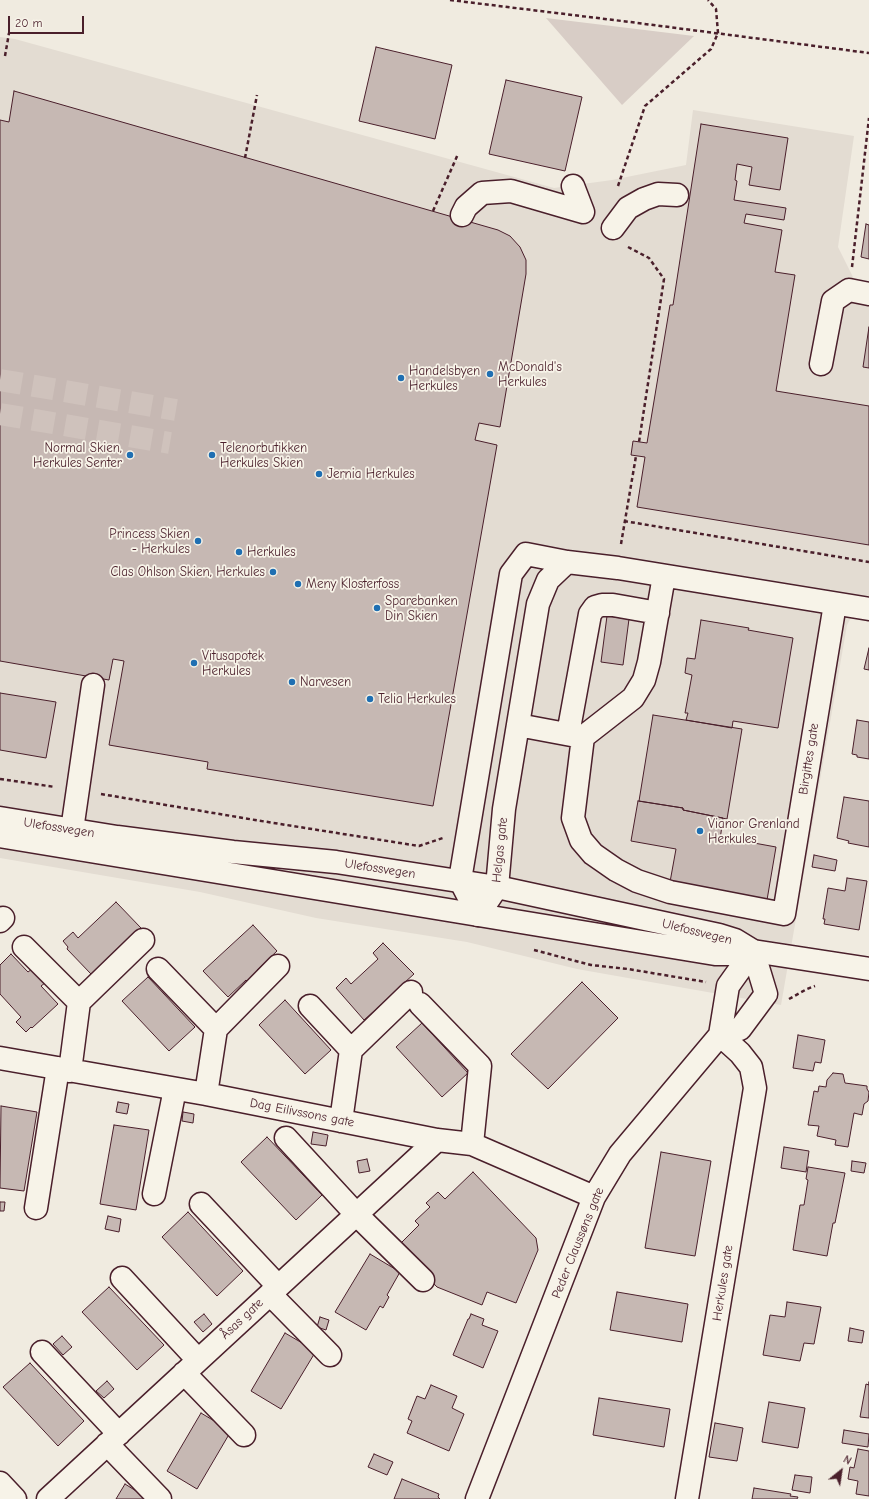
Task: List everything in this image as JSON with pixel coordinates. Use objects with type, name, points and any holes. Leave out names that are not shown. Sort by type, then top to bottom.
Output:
[{"type":"street","points":[[462,215],[466,206],[482,193],[511,192],[583,212],[573,186]]},
{"type":"street","points":[[618,236],[628,208],[644,199],[658,194],[677,195]]},
{"type":"street","points":[[821,364],[833,301],[859,292]]},
{"type":"street","points":[[478,915],[460,880],[511,574],[526,554],[567,562],[618,568],[869,609]]},
{"type":"street","name":"Helgas gate","points":[[478,915],[497,887],[504,809],[538,604],[548,580],[567,562]]},
{"type":"street","points":[[518,725],[576,736],[633,698],[644,680],[649,662],[664,576]]},
{"type":"street","name":"Birgittes gate","points":[[576,736],[573,818],[581,840],[593,854],[616,870],[637,881],[670,892],[784,914],[834,604]]},
{"type":"street","points":[[576,736],[590,614],[595,607],[602,605],[613,605],[658,613]]},
{"type":"street","points":[[72,830],[92,685]]},
{"type":"street","name":"Ulefossvegen","points":[[0,818],[72,830],[233,852],[336,862],[460,880],[719,935],[735,940],[753,951]]},
{"type":"street","name":"Ulefossvegen","points":[[0,836],[715,954],[734,954],[753,951],[869,969]]},
{"type":"street","points":[[36,1208],[79,1002],[143,940]]},
{"type":"street","points":[[24,947],[79,1002]]},
{"type":"street","points":[[753,951],[766,994],[740,1029],[720,1035],[728,986],[753,951]]},
{"type":"street","points":[[206,1094],[216,1029],[278,966]]},
{"type":"street","points":[[158,969],[216,1029]]},
{"type":"street","points":[[341,1121],[351,1050],[416,998],[480,1066],[472,1144]]},
{"type":"street","points":[[310,1006],[351,1050]]},
{"type":"street","name":"Herkules gate","points":[[687,1499],[755,1088],[751,1067],[740,1053],[720,1035]]},
{"type":"street","name":"Peder Claussøns gate","points":[[477,1499],[594,1197],[620,1154],[720,1035]]},
{"type":"street","name":"Dag Eilivssons gate","points":[[0,1058],[206,1094],[437,1140],[472,1144],[594,1197]]},
{"type":"street","points":[[154,1194],[175,1089]]},
{"type":"street","points":[[286,1138],[356,1214],[423,1280]]},
{"type":"street","name":"Åsas gate","points":[[48,1499],[437,1140]]},
{"type":"street","points":[[202,1204],[330,1355]]},
{"type":"street","points":[[122,1278],[244,1435]]},
{"type":"street","points":[[42,1352],[160,1499]]},
{"type":"street","points":[[0,1482],[14,1499]]},
{"type":"path","points":[[450,0],[869,53]]},
{"type":"path","points":[[616,191],[645,106],[711,48],[718,34],[716,9],[708,0]]},
{"type":"path","points":[[4,56],[9,33]]},
{"type":"path","points":[[245,158],[257,94]]},
{"type":"path","points":[[859,292],[869,118]]},
{"type":"path","points":[[433,211],[458,154]]},
{"type":"path","points":[[618,236],[649,258],[664,279],[639,442]]},
{"type":"path","points":[[618,568],[624,522],[636,456]]},
{"type":"path","points":[[624,522],[869,562]]},
{"type":"path","points":[[0,779],[420,846],[447,836]]},
{"type":"shaded area","points":[[546,18],[694,36],[622,105]]},
{"type":"shaded area","points":[[0,37],[15,39],[554,188],[612,180],[686,165],[693,110],[854,136],[838,247],[854,279],[869,288],[869,596],[862,598],[847,625],[781,1005],[577,969],[467,942],[316,918],[200,892],[0,858]]},
{"type":"building","points":[[376,47],[452,65],[435,139],[359,121]]},
{"type":"building","points":[[506,80],[582,97],[565,171],[489,154]]},
{"type":"building","name":"Herkules","points":[[14,91],[498,230],[510,236],[520,247],[526,260],[526,274],[500,427],[479,423],[475,440],[497,445],[433,806],[207,769],[208,762],[109,745],[124,661],[113,659],[109,680],[0,661],[0,120],[9,122]]},
{"type":"building","points":[[701,124],[788,138],[780,190],[749,185],[752,167],[737,164],[735,180],[737,181],[734,200],[786,208],[784,220],[746,214],[744,223],[782,230],[775,272],[795,275],[776,391],[869,406],[869,545],[637,507],[645,457],[631,455],[633,441],[647,443],[670,305],[673,305]]},
{"type":"building","points":[[866,224],[869,225],[869,259],[861,257]]},
{"type":"building","points":[[869,327],[869,368],[863,367]]},
{"type":"building","points":[[607,616],[629,619],[623,665],[601,662]]},
{"type":"building","points":[[701,620],[749,628],[748,630],[793,638],[778,728],[733,721],[732,728],[686,720],[688,713],[685,713],[692,675],[685,673],[687,658],[695,659]]},
{"type":"building","points":[[869,648],[869,670],[864,669]]},
{"type":"building","points":[[0,693],[56,702],[46,758],[0,750]]},
{"type":"building","points":[[653,715],[742,729],[727,819],[683,810],[683,808],[639,801]]},
{"type":"building","points":[[857,720],[869,722],[869,759],[857,757],[857,755],[852,754]]},
{"type":"building","points":[[844,797],[869,801],[869,847],[848,843],[849,841],[837,838]]},
{"type":"building","points":[[638,801],[683,808],[683,810],[723,818],[720,840],[731,842],[732,839],[776,847],[767,900],[670,882],[676,849],[631,841]]},
{"type":"building","points":[[814,855],[837,860],[835,871],[812,867]]},
{"type":"building","points":[[847,878],[867,881],[859,930],[824,924],[825,919],[823,919],[828,888],[845,891]]},
{"type":"building","points":[[116,902],[141,928],[122,945],[112,961],[109,958],[91,974],[67,949],[68,947],[63,941],[73,932],[78,938]]},
{"type":"building","points":[[253,925],[277,951],[257,970],[258,972],[248,982],[246,980],[228,997],[203,971]]},
{"type":"building","points":[[383,943],[414,974],[395,991],[398,994],[385,1007],[382,1004],[364,1020],[336,988],[346,978],[351,984],[378,959],[373,953]]},
{"type":"building","points":[[11,954],[28,972],[32,969],[45,983],[41,986],[58,1004],[26,1032],[16,1022],[21,1017],[0,994],[0,965]]},
{"type":"building","points":[[148,977],[195,1027],[169,1051],[122,1001]]},
{"type":"building","points":[[582,982],[618,1018],[548,1089],[511,1054]]},
{"type":"building","points":[[285,1000],[331,1050],[305,1074],[259,1025]]},
{"type":"building","points":[[422,1023],[468,1073],[442,1097],[396,1047]]},
{"type":"building","points":[[798,1035],[825,1040],[821,1063],[815,1062],[813,1071],[793,1068]]},
{"type":"building","points":[[833,1073],[843,1074],[845,1083],[867,1086],[869,1092],[868,1101],[864,1104],[862,1115],[854,1113],[848,1147],[835,1145],[836,1140],[817,1136],[819,1126],[808,1125],[814,1091],[818,1092],[819,1086],[826,1087],[827,1080]]},
{"type":"building","points":[[118,1102],[129,1104],[127,1114],[116,1112]]},
{"type":"building","points":[[1,1106],[37,1112],[24,1191],[0,1188]]},
{"type":"building","points":[[183,1112],[194,1114],[193,1123],[182,1121]]},
{"type":"building","points":[[114,1125],[149,1130],[136,1210],[100,1204]]},
{"type":"building","points":[[313,1132],[328,1135],[326,1146],[311,1144]]},
{"type":"building","points":[[267,1137],[322,1195],[296,1220],[241,1162]]},
{"type":"building","points":[[784,1147],[809,1151],[806,1172],[781,1168]]},
{"type":"building","points":[[661,1152],[711,1161],[695,1256],[645,1248]]},
{"type":"building","points":[[367,1159],[370,1171],[359,1173],[357,1161]]},
{"type":"building","points":[[852,1161],[866,1163],[864,1173],[851,1171]]},
{"type":"building","points":[[808,1167],[845,1173],[827,1256],[793,1250],[800,1205],[804,1205],[808,1180],[806,1179]]},
{"type":"building","points":[[473,1172],[536,1238],[538,1250],[516,1303],[487,1292],[482,1305],[437,1287],[398,1246],[419,1225],[415,1221],[430,1207],[426,1203],[438,1192],[445,1199]]},
{"type":"building","points":[[0,1202],[5,1202],[4,1211],[0,1211]]},
{"type":"building","points":[[188,1212],[243,1271],[217,1296],[162,1237]]},
{"type":"building","points":[[108,1216],[121,1219],[119,1232],[105,1229]]},
{"type":"building","points":[[370,1254],[400,1272],[387,1295],[389,1297],[383,1308],[380,1306],[366,1330],[335,1312]]},
{"type":"building","points":[[109,1287],[164,1345],[137,1370],[82,1312]]},
{"type":"building","points":[[617,1292],[688,1304],[682,1342],[610,1330]]},
{"type":"building","points":[[787,1302],[821,1307],[814,1344],[804,1343],[800,1361],[763,1355],[770,1315],[785,1317]]},
{"type":"building","points":[[204,1314],[212,1324],[203,1332],[194,1322]]},
{"type":"building","points":[[471,1314],[484,1319],[482,1325],[498,1331],[483,1368],[453,1355]]},
{"type":"building","points":[[320,1317],[329,1320],[326,1330],[317,1327]]},
{"type":"building","points":[[850,1328],[864,1331],[862,1343],[848,1341]]},
{"type":"building","points":[[285,1333],[316,1351],[281,1409],[251,1391]]},
{"type":"building","points":[[62,1336],[72,1347],[63,1355],[53,1344]]},
{"type":"building","points":[[30,1363],[84,1421],[58,1446],[3,1387]]},
{"type":"building","points":[[107,1381],[114,1389],[104,1398],[96,1391]]},
{"type":"building","points":[[866,1384],[869,1385],[869,1418],[860,1417]]},
{"type":"building","points":[[431,1385],[457,1396],[452,1408],[464,1414],[449,1451],[407,1433],[412,1421],[408,1419],[417,1396],[425,1399]]},
{"type":"building","points":[[599,1398],[670,1409],[664,1447],[593,1435]]},
{"type":"building","points":[[769,1402],[805,1408],[798,1448],[762,1442]]},
{"type":"building","points":[[201,1413],[231,1431],[197,1489],[167,1471]]},
{"type":"building","points":[[715,1423],[743,1428],[737,1461],[709,1457]]},
{"type":"building","points":[[844,1430],[869,1434],[868,1447],[842,1443]]},
{"type":"building","points":[[858,1449],[869,1451],[869,1496],[856,1494],[858,1481],[848,1479],[850,1467],[854,1468]]},
{"type":"building","points":[[374,1454],[393,1462],[387,1475],[368,1467]]},
{"type":"building","points":[[795,1475],[812,1477],[810,1493],[792,1490]]},
{"type":"building","points":[[402,1479],[439,1494],[438,1497],[440,1499],[394,1499]]},
{"type":"building","points":[[125,1484],[149,1499],[116,1499]]},
{"type":"building","points":[[754,1488],[791,1494],[790,1496],[798,1497],[797,1499],[752,1499]]},
{"type":"tunnel","points":[[0,380],[176,410]]},
{"type":"tunnel","points":[[0,414],[170,443]]},
{"type":"place","name":"McDonald's Herkules","points":[[490,374]]},
{"type":"place","name":"Handelsbyen Herkules","points":[[401,378]]},
{"type":"place","name":"Normal Skien, Herkules Senter","points":[[130,455]]},
{"type":"place","name":"Telenorbutikken Herkules Skien","points":[[212,455]]},
{"type":"place","name":"Jernia Herkules","points":[[319,474]]},
{"type":"place","name":"Princess Skien - Herkules","points":[[198,541]]},
{"type":"place","name":"Herkules","points":[[239,552]]},
{"type":"place","name":"Clas Ohlson Skien, Herkules","points":[[273,572]]},
{"type":"place","name":"Meny Klosterfoss","points":[[298,584]]},
{"type":"place","name":"Sparebanken Din Skien","points":[[377,608]]},
{"type":"place","name":"Vitusapotek Herkules","points":[[194,663]]},
{"type":"place","name":"Narvesen","points":[[292,682]]},
{"type":"place","name":"Telia Herkules","points":[[370,699]]},
{"type":"place","name":"Vianor Grenland Herkules","points":[[700,831]]}]
